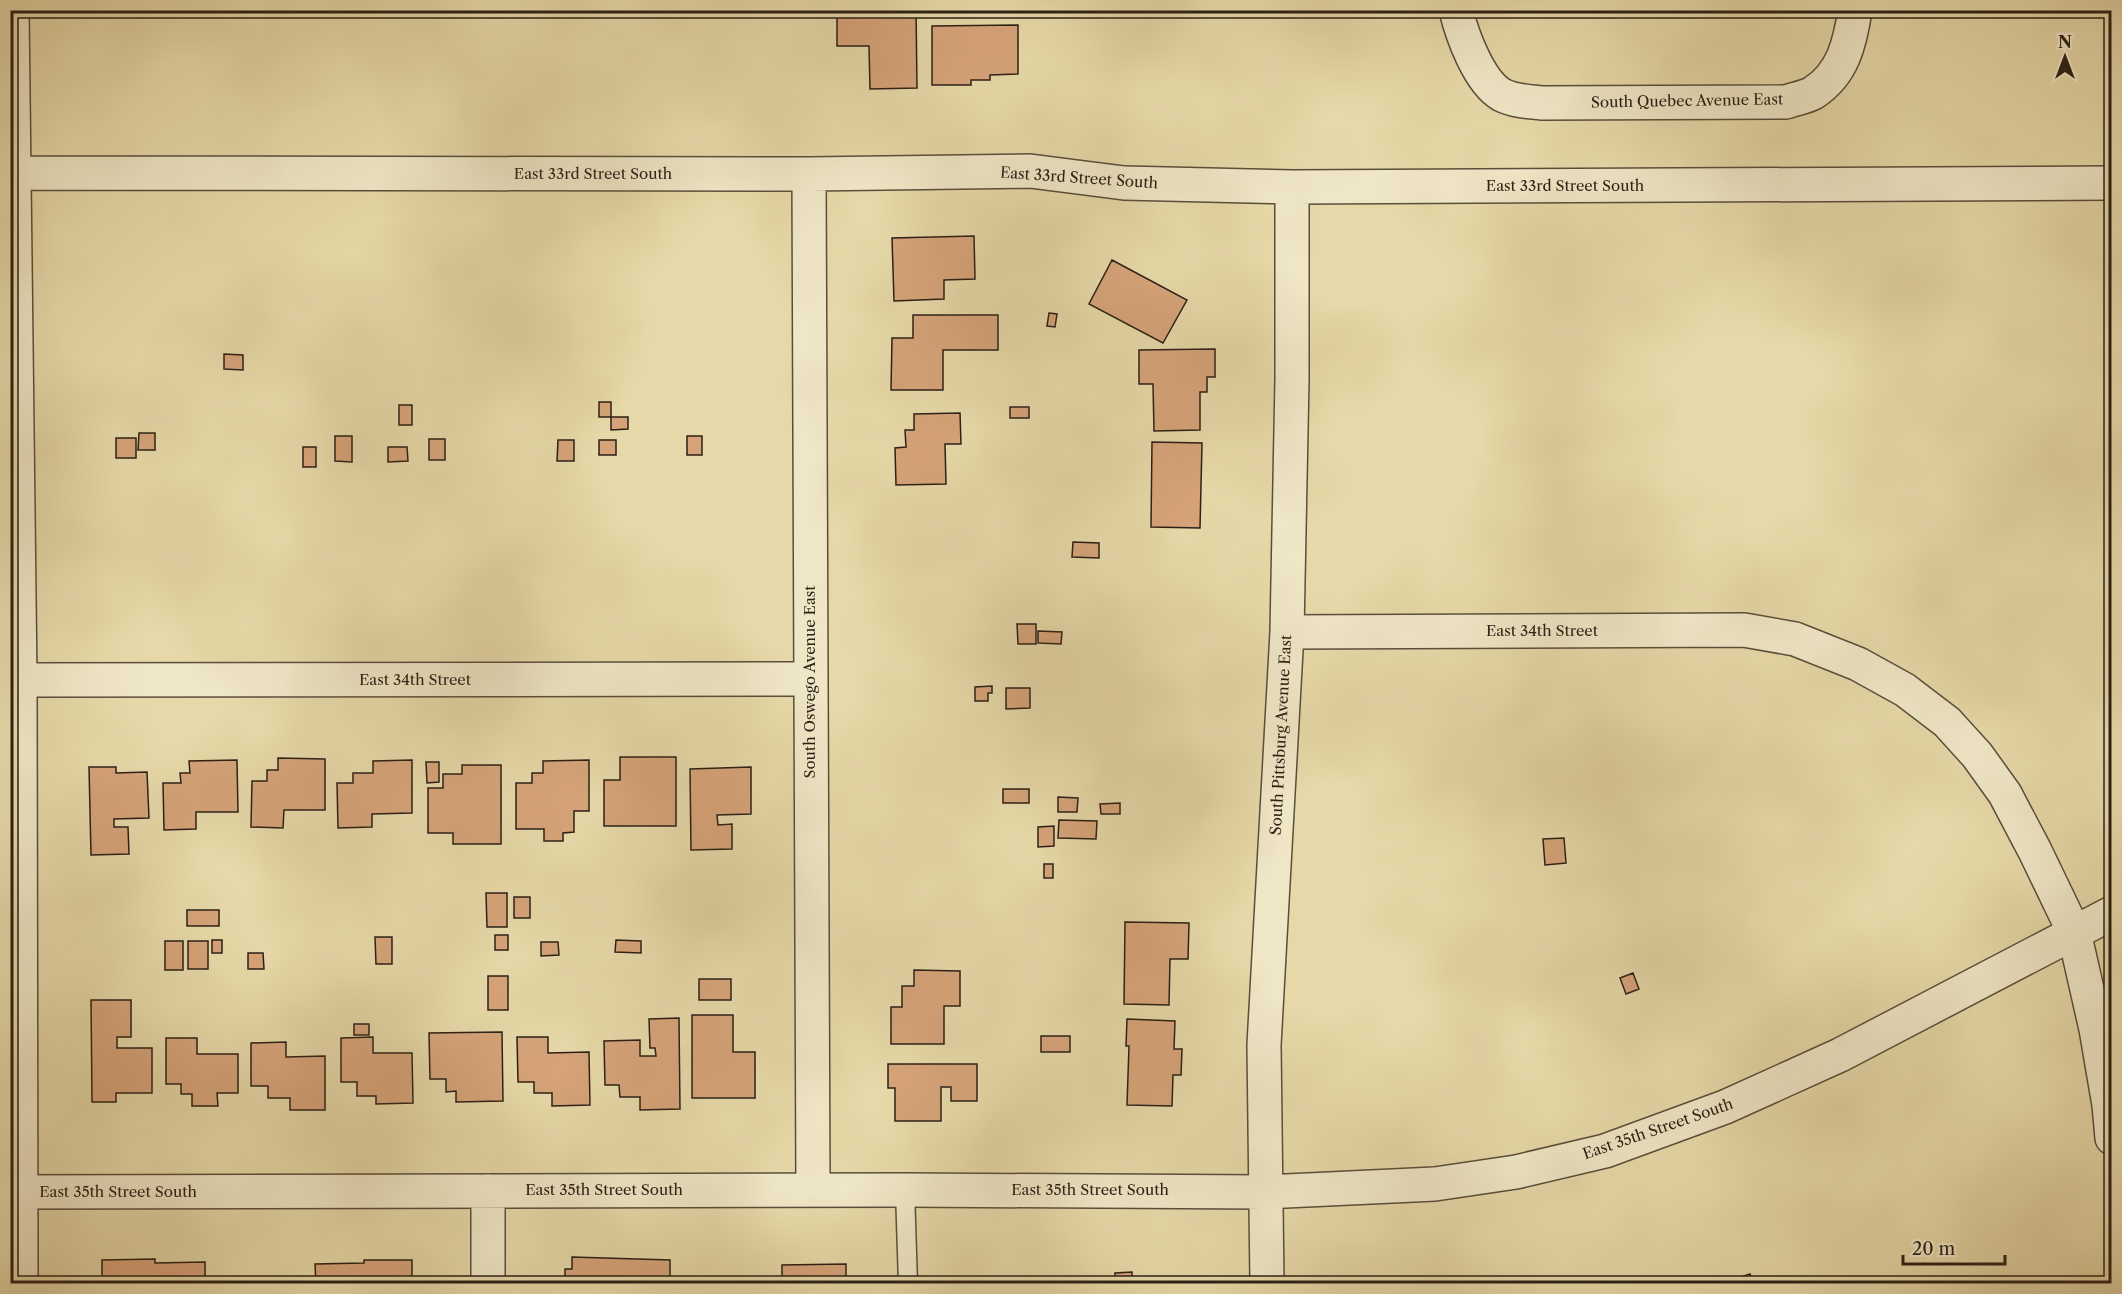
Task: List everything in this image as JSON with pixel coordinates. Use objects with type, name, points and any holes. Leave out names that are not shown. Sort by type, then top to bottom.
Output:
[{"type":"street","points":[[12,10],[20,680],[15,1192],[21,1284]]},
{"type":"street","name":"South Quebec Avenue East","points":[[1456,10],[1459,24],[1483,76],[1501,94],[1521,101],[1543,103],[1786,102],[1812,94],[1830,80],[1842,64],[1851,38],[1855,10]]},
{"type":"street","name":"East 33rd Street South","points":[[13,172],[810,174],[1030,171],[1124,183],[1292,187],[2112,183]]},
{"type":"street","name":"South Oswego Avenue East","points":[[810,174],[813,1190]]},
{"type":"street","name":"South Pittsburg Avenue East","points":[[1267,1284],[1264,1045],[1287,632],[1292,379],[1292,187]]},
{"type":"street","name":"East 34th Street","points":[[1287,632],[1744,630],[1796,639],[1858,664],[1905,690],[1947,722],[1977,755],[2005,794],[2074,932],[2096,1029],[2109,1105],[2112,1138]]},
{"type":"street","name":"East 34th Street","points":[[20,680],[810,679]]},
{"type":"street","name":"East 35th Street South","points":[[15,1192],[905,1190],[1265,1192],[1435,1184],[1516,1172],[1605,1151],[1725,1107],[1840,1055],[2112,913]]},
{"type":"street","points":[[488,1191],[488,1284]]},
{"type":"lane","points":[[905,1190],[908,1284]]},
{"type":"building","points":[[837,10],[916,10],[917,88],[870,89],[869,46],[837,46]]},
{"type":"building","points":[[1018,25],[1018,74],[990,75],[990,80],[971,80],[971,85],[932,85],[932,26]]},
{"type":"building","points":[[974,236],[975,279],[944,280],[944,299],[894,301],[892,238]]},
{"type":"building","points":[[1112,260],[1187,300],[1163,343],[1089,304]]},
{"type":"building","points":[[1049,313],[1057,314],[1055,327],[1047,326]]},
{"type":"building","points":[[913,315],[998,315],[998,350],[943,350],[943,390],[891,390],[892,338],[913,338]]},
{"type":"building","points":[[1215,349],[1215,377],[1207,377],[1207,392],[1200,392],[1200,430],[1154,431],[1153,384],[1139,384],[1139,350]]},
{"type":"building","points":[[224,354],[243,355],[243,370],[224,369]]},
{"type":"building","points":[[599,402],[611,402],[611,417],[599,417]]},
{"type":"building","points":[[399,405],[412,405],[412,425],[399,425]]},
{"type":"building","points":[[1010,407],[1029,407],[1029,418],[1010,418]]},
{"type":"building","points":[[960,413],[961,444],[945,444],[946,484],[896,485],[895,448],[906,447],[905,430],[914,430],[914,414]]},
{"type":"building","points":[[611,417],[628,417],[628,429],[611,430]]},
{"type":"building","points":[[139,433],[155,433],[155,450],[138,450]]},
{"type":"building","points":[[335,436],[352,436],[352,462],[335,461]]},
{"type":"building","points":[[687,436],[702,436],[702,455],[687,455]]},
{"type":"building","points":[[116,438],[136,438],[136,458],[116,458]]},
{"type":"building","points":[[429,439],[445,439],[445,460],[429,460]]},
{"type":"building","points":[[558,440],[574,440],[574,461],[557,461]]},
{"type":"building","points":[[599,440],[616,440],[616,455],[599,455]]},
{"type":"building","points":[[1152,442],[1202,443],[1200,528],[1151,527]]},
{"type":"building","points":[[303,447],[316,447],[316,467],[303,467]]},
{"type":"building","points":[[388,447],[407,447],[408,461],[388,462]]},
{"type":"building","points":[[1073,542],[1099,543],[1099,558],[1072,557]]},
{"type":"building","points":[[1017,624],[1036,624],[1036,644],[1018,644]]},
{"type":"building","points":[[1038,631],[1062,632],[1061,644],[1038,643]]},
{"type":"building","points":[[992,686],[992,693],[988,693],[988,701],[975,701],[975,687]]},
{"type":"building","points":[[1006,688],[1030,688],[1030,708],[1006,709]]},
{"type":"building","points":[[620,757],[676,757],[676,826],[604,826],[604,780],[620,780]]},
{"type":"building","points":[[278,758],[325,759],[325,810],[284,810],[283,828],[251,827],[252,781],[267,781],[267,770],[278,770]]},
{"type":"building","points":[[237,760],[238,812],[196,812],[196,829],[164,830],[163,783],[181,783],[180,773],[190,773],[189,761]]},
{"type":"building","points":[[412,760],[412,813],[372,814],[372,827],[338,828],[337,783],[353,783],[353,773],[373,773],[373,761]]},
{"type":"building","points":[[589,760],[589,811],[574,811],[574,832],[563,833],[563,841],[544,841],[544,829],[516,829],[516,783],[532,783],[532,773],[543,773],[543,761]]},
{"type":"building","points":[[426,762],[439,762],[439,782],[427,783]]},
{"type":"building","points":[[462,765],[501,765],[501,844],[453,844],[453,833],[428,833],[428,788],[443,788],[443,774],[462,774]]},
{"type":"building","points":[[89,767],[116,767],[116,773],[147,772],[149,818],[114,819],[114,827],[128,827],[129,854],[91,855]]},
{"type":"building","points":[[751,767],[751,814],[717,815],[718,825],[732,824],[732,849],[691,850],[690,769]]},
{"type":"building","points":[[1003,789],[1029,789],[1029,803],[1003,803]]},
{"type":"building","points":[[1058,797],[1078,798],[1077,812],[1058,812]]},
{"type":"building","points":[[1120,803],[1120,814],[1101,814],[1100,804]]},
{"type":"building","points":[[1059,820],[1097,821],[1096,839],[1058,838]]},
{"type":"building","points":[[1054,826],[1054,846],[1038,847],[1038,827]]},
{"type":"building","points":[[1564,838],[1566,863],[1545,865],[1543,839]]},
{"type":"building","points":[[1044,864],[1053,864],[1053,878],[1044,878]]},
{"type":"building","points":[[486,893],[507,893],[507,927],[487,927]]},
{"type":"building","points":[[514,897],[530,897],[530,918],[514,918]]},
{"type":"building","points":[[187,910],[219,910],[219,926],[187,926]]},
{"type":"building","points":[[1125,922],[1189,923],[1188,959],[1170,959],[1169,1005],[1124,1004]]},
{"type":"building","points":[[495,935],[508,935],[508,950],[495,950]]},
{"type":"building","points":[[375,937],[392,937],[392,964],[376,964]]},
{"type":"building","points":[[212,940],[222,940],[222,953],[212,953]]},
{"type":"building","points":[[616,940],[641,941],[641,953],[615,952]]},
{"type":"building","points":[[165,941],[183,941],[183,970],[165,970]]},
{"type":"building","points":[[188,941],[208,941],[208,969],[188,969]]},
{"type":"building","points":[[541,942],[558,942],[559,955],[541,956]]},
{"type":"building","points":[[248,953],[263,953],[264,969],[248,969]]},
{"type":"building","points":[[914,970],[960,971],[960,1006],[944,1006],[944,1044],[891,1044],[891,1007],[902,1007],[902,986],[914,986]]},
{"type":"building","points":[[1633,973],[1639,989],[1626,994],[1620,978]]},
{"type":"building","points":[[488,976],[508,976],[508,1010],[488,1010]]},
{"type":"building","points":[[699,979],[731,979],[731,1000],[699,1000]]},
{"type":"building","points":[[91,1000],[131,1000],[131,1037],[117,1037],[117,1048],[152,1048],[152,1093],[116,1093],[116,1102],[92,1102]]},
{"type":"building","points":[[692,1015],[733,1015],[733,1052],[755,1052],[755,1098],[692,1098]]},
{"type":"building","points":[[679,1018],[680,1109],[640,1110],[640,1097],[620,1097],[619,1085],[605,1085],[604,1041],[640,1040],[640,1056],[656,1056],[655,1048],[650,1048],[649,1019]]},
{"type":"building","points":[[1127,1019],[1175,1021],[1174,1049],[1182,1049],[1181,1075],[1173,1075],[1172,1106],[1127,1105],[1129,1046],[1126,1046]]},
{"type":"building","points":[[354,1024],[369,1024],[369,1035],[354,1035]]},
{"type":"building","points":[[502,1032],[503,1101],[456,1102],[456,1091],[446,1092],[446,1079],[430,1079],[429,1033]]},
{"type":"building","points":[[1041,1036],[1070,1036],[1070,1052],[1041,1052]]},
{"type":"building","points":[[373,1037],[373,1053],[412,1053],[413,1103],[376,1104],[376,1096],[357,1096],[357,1082],[341,1082],[341,1038]]},
{"type":"building","points":[[517,1037],[548,1037],[548,1053],[589,1052],[590,1105],[552,1106],[552,1093],[534,1093],[534,1082],[518,1082]]},
{"type":"building","points":[[166,1038],[197,1038],[197,1054],[238,1054],[238,1093],[217,1093],[218,1106],[192,1106],[192,1094],[181,1094],[181,1084],[166,1084]]},
{"type":"building","points":[[286,1042],[286,1057],[325,1056],[325,1110],[290,1110],[290,1098],[268,1098],[268,1086],[251,1086],[251,1043]]},
{"type":"building","points":[[888,1064],[977,1064],[977,1101],[951,1101],[951,1087],[941,1087],[941,1121],[895,1121],[895,1088],[888,1088]]},
{"type":"building","points":[[572,1257],[670,1260],[670,1284],[565,1284],[565,1269],[572,1269]]},
{"type":"building","points":[[155,1259],[155,1263],[205,1262],[205,1284],[102,1284],[102,1260]]},
{"type":"building","points":[[364,1260],[412,1260],[412,1284],[316,1284],[315,1264],[364,1263]]},
{"type":"building","points":[[846,1264],[846,1284],[782,1284],[782,1265]]},
{"type":"building","points":[[1132,1272],[1132,1284],[1115,1284],[1115,1273]]},
{"type":"building","points":[[1750,1274],[1753,1284],[1740,1284],[1738,1278]]}]
